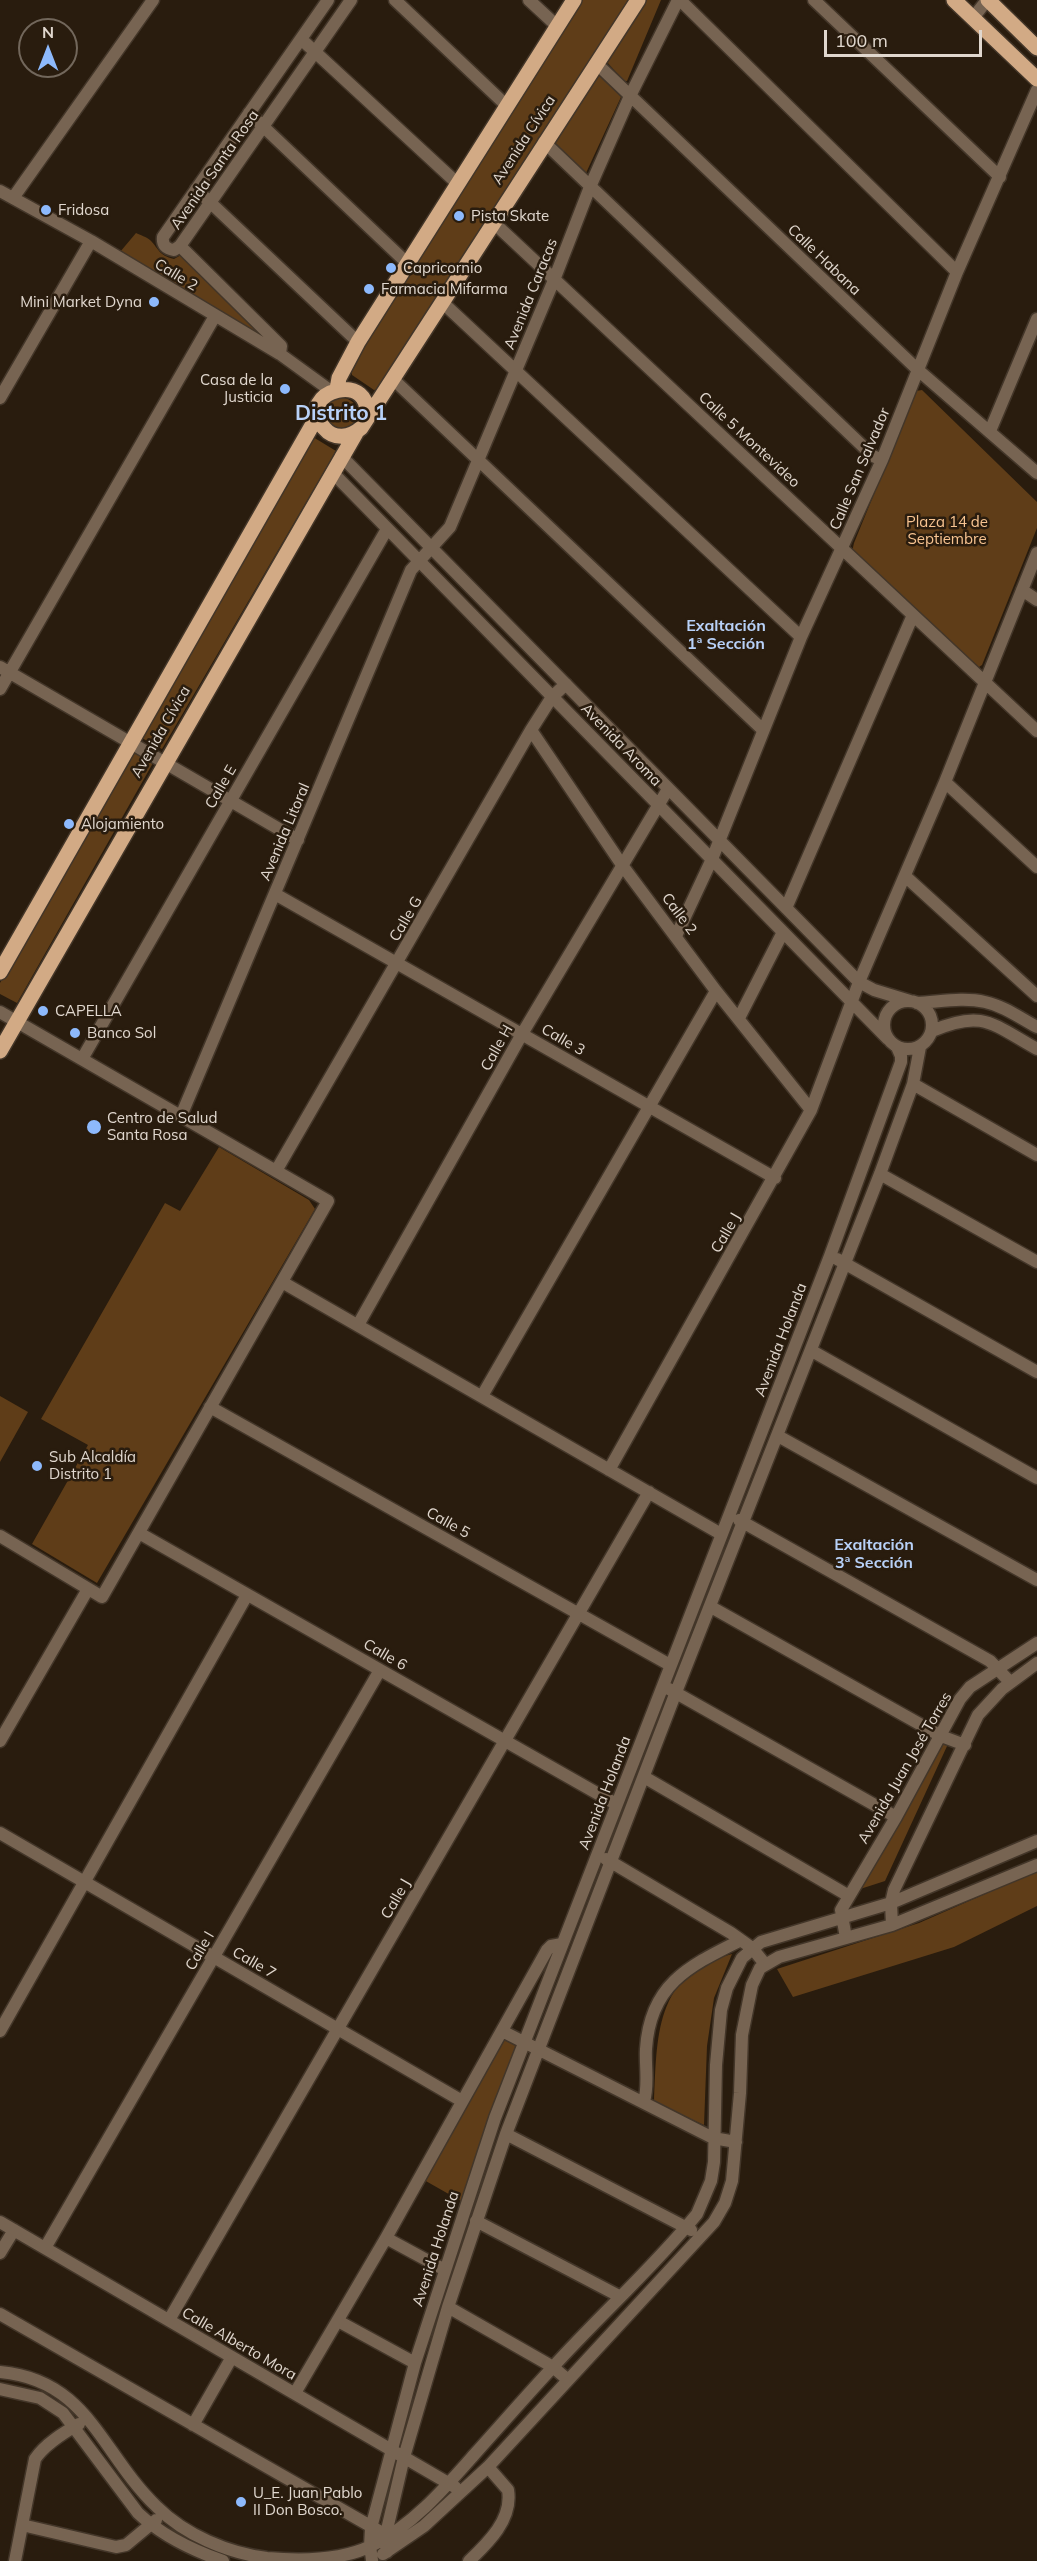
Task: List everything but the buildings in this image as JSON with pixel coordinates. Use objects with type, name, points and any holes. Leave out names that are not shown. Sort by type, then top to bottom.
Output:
[{"type":"main road","points":[[334,390],[345,388],[358,394],[366,407],[360,427],[340,437],[332,435],[320,423],[318,416],[320,402],[334,390],[358,342],[574,0]]},
{"type":"main road","name":"Avenida Cívica","points":[[0,1051],[341,456],[394,380],[544,142],[638,0]]},
{"type":"main road","points":[[954,0],[1037,79]]},
{"type":"main road","points":[[988,0],[1037,48]]},
{"type":"main road","name":"Avenida Cívica","points":[[0,972],[318,416]]},
{"type":"street","points":[[13,198],[153,0]]},
{"type":"street","name":"Avenida Santa Rosa","points":[[328,0],[163,237],[163,244],[167,248],[174,250],[180,246],[351,0]]},
{"type":"street","points":[[395,0],[507,106]]},
{"type":"street","points":[[529,0],[557,26]]},
{"type":"street","points":[[679,0],[957,272]]},
{"type":"street","name":"Avenida Caracas","points":[[419,561],[450,527],[517,370],[590,187],[630,96],[679,0]]},
{"type":"street","points":[[814,0],[1000,177]]},
{"type":"street","points":[[973,18],[988,0]]},
{"type":"street","points":[[301,39],[458,184]]},
{"type":"street","name":"Calle Habana","points":[[596,63],[918,370],[1037,473]]},
{"type":"street","name":"Calle San Salvador","points":[[676,936],[712,859],[718,839],[801,637],[882,460],[957,272],[1037,90]]},
{"type":"street","points":[[249,113],[408,264]]},
{"type":"street","points":[[544,142],[873,456],[882,460]]},
{"type":"street","points":[[196,189],[358,342]]},
{"type":"street","name":"Calle 2","points":[[0,191],[91,241],[280,354],[334,390]]},
{"type":"street","name":"Calle 5 Montevideo","points":[[493,222],[1037,731]]},
{"type":"street","points":[[0,398],[91,241]]},
{"type":"street","points":[[180,246],[281,346],[280,354]]},
{"type":"street","points":[[442,302],[801,637]]},
{"type":"street","points":[[0,689],[5,670],[215,316]]},
{"type":"street","points":[[990,431],[1037,319]]},
{"type":"street","points":[[394,380],[763,730]]},
{"type":"street","name":"Avenida Aroma","points":[[341,456],[859,982],[874,990],[914,1002],[967,1000],[984,1002],[1001,1007],[1037,1027]]},
{"type":"street","name":"Avenida Aroma","points":[[332,472],[893,1043]]},
{"type":"street","name":"Calle E","points":[[82,1059],[387,529]]},
{"type":"street","name":"Calle J","points":[[609,1470],[775,1178],[811,1110],[859,982],[945,782],[1037,554]]},
{"type":"street","name":"Avenida Litoral","points":[[181,1116],[411,570],[419,561]]},
{"type":"street","points":[[1022,590],[1037,600]]},
{"type":"street","points":[[786,908],[913,615]]},
{"type":"street","points":[[5,670],[298,840]]},
{"type":"street","name":"Calle G","points":[[276,1171],[531,730],[552,697],[566,684]]},
{"type":"street","name":"Calle 2","points":[[531,730],[622,865],[716,991],[811,1110]]},
{"type":"street","points":[[945,782],[1037,867]]},
{"type":"street","name":"Calle H","points":[[358,1325],[522,1034],[668,789]]},
{"type":"street","points":[[905,876],[1037,996]]},
{"type":"street","name":"Calle 3","points":[[275,894],[775,1178]]},
{"type":"street","points":[[739,1018],[783,932]]},
{"type":"street","points":[[482,1396],[716,991]]},
{"type":"street","points":[[902,1002],[914,1002],[923,1006],[931,1017],[932,1031],[920,1047],[913,1049],[893,1043],[884,1024],[889,1010],[902,1002]]},
{"type":"street","points":[[0,1012],[328,1201],[102,1597],[0,1536]]},
{"type":"street","points":[[932,1031],[961,1020],[978,1020],[1000,1028],[1037,1048]]},
{"type":"street","name":"Avenida Holanda","points":[[377,2558],[370,2546],[371,2528],[415,2363],[495,2118],[830,1256],[898,1070],[901,1056],[893,1043]]},
{"type":"street","name":"Avenida Holanda","points":[[377,2558],[386,2535],[404,2457],[448,2307],[506,2134],[676,1692],[880,1174],[914,1080],[920,1047]]},
{"type":"street","points":[[898,1070],[1037,1155]]},
{"type":"street","points":[[880,1174],[1037,1263]]},
{"type":"street","points":[[830,1256],[844,1261],[1037,1372]]},
{"type":"street","points":[[282,1282],[721,1534]]},
{"type":"street","points":[[812,1351],[1037,1478]]},
{"type":"street","name":"Calle 5","points":[[210,1407],[670,1665]]},
{"type":"street","points":[[778,1436],[1037,1580]]},
{"type":"street","name":"Calle J","points":[[169,2320],[649,1492]]},
{"type":"street","points":[[729,1515],[998,1667],[1010,1682]]},
{"type":"street","name":"Calle 6","points":[[139,1533],[616,1804]]},
{"type":"street","points":[[0,1741],[88,1589]]},
{"type":"street","points":[[0,2031],[247,1595]]},
{"type":"street","points":[[711,1607],[941,1736],[965,1745]]},
{"type":"street","name":"Avenida Juan José Torres","points":[[840,1916],[841,1910],[896,1817],[960,1699],[970,1686],[1037,1643]]},
{"type":"street","points":[[892,1925],[891,1903],[894,1890],[984,1706],[1010,1682],[1037,1663]]},
{"type":"street","name":"Calle I","points":[[45,2248],[380,1670]]},
{"type":"street","points":[[662,1686],[896,1817]]},
{"type":"street","points":[[644,1777],[849,1896]]},
{"type":"street","name":"Calle 7","points":[[0,1833],[462,2101]]},
{"type":"street","points":[[0,2372],[32,2378],[53,2387],[72,2401],[143,2493],[163,2513],[196,2534],[225,2548],[262,2557],[313,2559],[341,2555],[370,2546],[411,2519],[449,2483],[553,2367],[697,2214],[711,2181],[721,2010],[733,1972],[742,1958],[761,1942],[840,1916],[891,1903],[1037,1840]]},
{"type":"street","points":[[597,1854],[741,1940],[752,1948],[765,1964]]},
{"type":"street","points":[[377,2558],[424,2526],[463,2493],[714,2222],[725,2203],[732,2181],[745,2009],[756,1976],[765,1964],[779,1957],[892,1925],[1037,1865]]},
{"type":"street","points":[[840,1916],[846,1938]]},
{"type":"street","points":[[644,2101],[648,2033],[653,2013],[660,2000],[681,1973],[741,1940]]},
{"type":"street","points":[[295,2393],[386,2238],[547,1950],[551,1946],[562,1944]]},
{"type":"street","points":[[502,2031],[715,2138],[736,2142]]},
{"type":"street","points":[[506,2134],[686,2227],[701,2237]]},
{"type":"street","points":[[476,2221],[619,2296]]},
{"type":"street","name":"Calle Alberto Mora","points":[[0,2222],[463,2493]]},
{"type":"street","points":[[0,2253],[14,2230]]},
{"type":"street","points":[[386,2238],[445,2270]]},
{"type":"street","points":[[448,2307],[553,2367],[568,2380]]},
{"type":"street","points":[[0,2313],[386,2535]]},
{"type":"street","points":[[338,2321],[415,2363]]},
{"type":"street","points":[[193,2425],[232,2356]]},
{"type":"street","points":[[0,2389],[40,2398],[63,2413],[138,2513],[151,2525],[178,2542],[223,2561]]},
{"type":"street","points":[[15,2561],[35,2459],[40,2452],[74,2426],[88,2419]]},
{"type":"street","points":[[469,2561],[487,2545],[507,2509],[508,2490],[488,2468]]},
{"type":"street","points":[[22,2525],[116,2547],[126,2545],[163,2513]]},
{"type":"green space","points":[[582,0],[628,0],[381,388],[374,390],[352,375],[351,367]]},
{"type":"green space","points":[[644,0],[661,0],[627,81],[624,81],[606,61]]},
{"type":"green space","points":[[598,76],[601,76],[621,97],[586,173],[556,147],[555,142]]},
{"type":"green space","points":[[136,233],[149,239],[165,256],[174,259],[181,255],[276,346],[120,252]]},
{"type":"green space","name":"Plaza 14 de Septiembre","points":[[922,390],[1037,502],[1037,528],[982,665],[976,669],[852,552],[916,391]]},
{"type":"green space","points":[[342,398],[353,403],[358,414],[353,425],[342,430],[331,425],[326,414],[331,403]]},
{"type":"green space","points":[[313,437],[336,451],[162,749],[140,737]]},
{"type":"green space","points":[[132,751],[153,763],[17,1003],[0,994],[0,983]]},
{"type":"green space","points":[[219,1147],[309,1200],[315,1209],[97,1583],[32,1544],[88,1445],[41,1419],[165,1203],[180,1211]]},
{"type":"green space","points":[[0,1396],[28,1412],[0,1462]]},
{"type":"green space","points":[[940,1741],[948,1744],[885,1881],[854,1891]]},
{"type":"green space","points":[[1037,1871],[1037,1906],[954,1947],[793,1997],[777,1969],[919,1923]]},
{"type":"green space","points":[[732,1954],[714,1998],[707,2046],[704,2125],[654,2103],[659,2032],[674,1992],[687,1976],[706,1963]]},
{"type":"green space","points":[[504,2038],[519,2045],[461,2201],[424,2180]]},
{"type":"place","name":"Fridosa","points":[[46,210]]},
{"type":"place","name":"Pista Skate","points":[[459,216]]},
{"type":"place","name":"Capricornio","points":[[391,268]]},
{"type":"place","name":"Farmacia Mifarma","points":[[369,289]]},
{"type":"place","name":"Mini Market Dyna","points":[[154,302]]},
{"type":"place","name":"Casa de la Justicia","points":[[285,389]]},
{"type":"place","name":"Alojamiento","points":[[69,824]]},
{"type":"place","name":"CAPELLA","points":[[43,1011]]},
{"type":"place","name":"Banco Sol","points":[[75,1033]]},
{"type":"place","name":"Centro de Salud Santa Rosa","points":[[94,1127]]},
{"type":"place","name":"Sub Alcaldía Distrito 1","points":[[37,1466]]},
{"type":"place","name":"U_E. Juan Pablo II Don Bosco.","points":[[241,2502]]},
{"type":"district","name":"Distrito 1","points":[[341,414]]},
{"type":"district","name":"Exaltación 1ª Sección","points":[[726,635]]},
{"type":"district","name":"Exaltación 3ª Sección","points":[[874,1554]]}]
